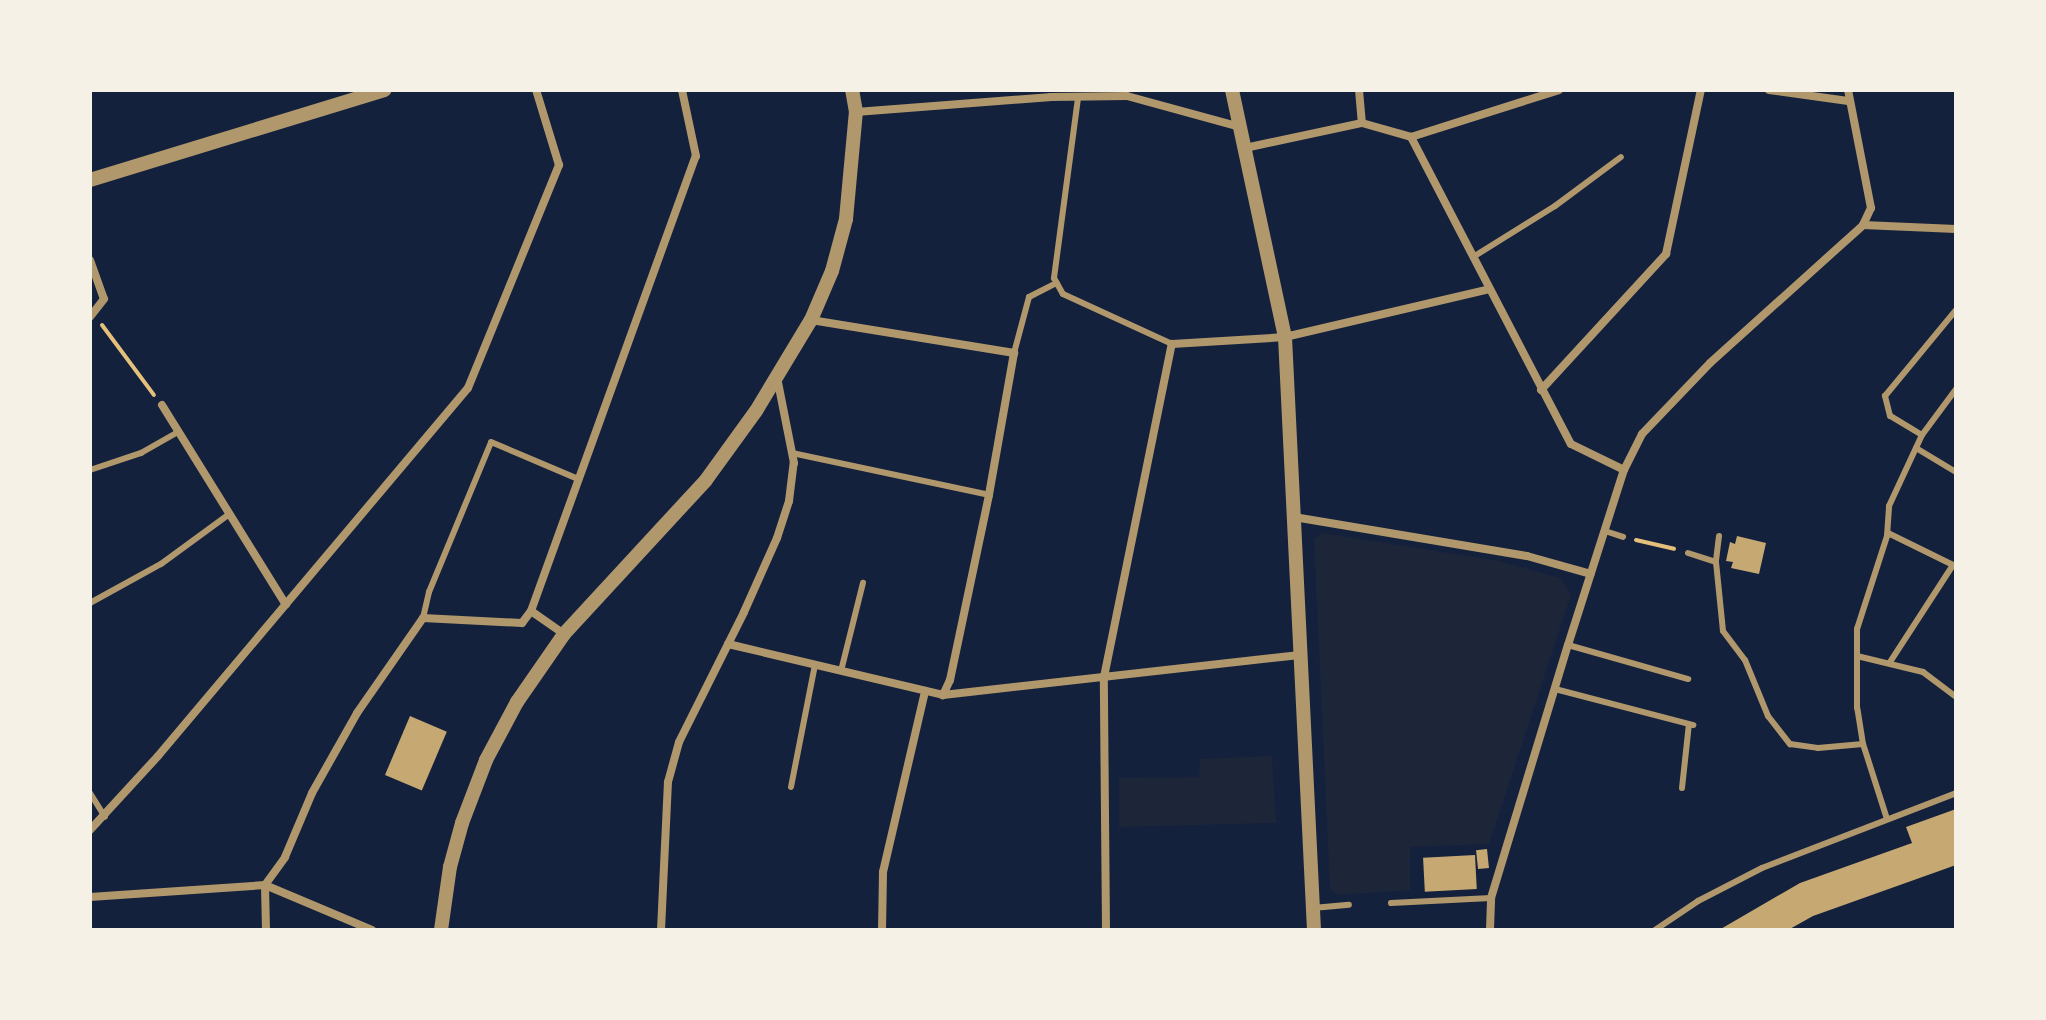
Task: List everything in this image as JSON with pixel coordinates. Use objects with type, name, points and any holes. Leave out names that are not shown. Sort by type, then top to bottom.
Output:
[{"type":"street","points":[[90,830],[105,817],[468,388],[559,165],[536,90]]},
{"type":"street","points":[[266,930],[265,885],[285,857],[312,793],[357,713],[423,618],[522,623],[531,611],[696,156],[682,90]]},
{"type":"street","points":[[441,930],[450,867],[481,770],[517,702],[564,634],[706,480],[811,320],[832,271],[846,219],[856,112],[852,90]]},
{"type":"street","points":[[1232,90],[1285,337],[1314,930]]},
{"type":"street","points":[[1359,90],[1362,123]]},
{"type":"street","points":[[1245,148],[1362,123],[1411,137],[1559,90]]},
{"type":"street","points":[[1541,390],[1666,254],[1701,90]]},
{"type":"street","points":[[1769,90],[1848,101]]},
{"type":"street","points":[[1490,930],[1491,898],[1568,645],[1624,470],[1642,434],[1710,363],[1863,225],[1871,208],[1848,90]]},
{"type":"street","points":[[90,180],[377,91]]},
{"type":"street","points":[[856,112],[1050,94],[1078,98],[1127,96],[1240,127]]},
{"type":"street","points":[[1411,137],[1571,444],[1624,470]]},
{"type":"street","points":[[1863,225],[1956,229]]},
{"type":"street","points":[[90,260],[104,299],[94,317]]},
{"type":"street","points":[[1106,930],[1104,677],[1172,344],[1285,337],[1489,289]]},
{"type":"street","points":[[811,320],[1014,353],[989,495],[950,680],[943,695]]},
{"type":"street","points":[[661,930],[668,782],[679,742],[777,538],[789,501],[792,453],[777,376]]},
{"type":"street","points":[[162,405],[286,605]]},
{"type":"street","points":[[1294,517],[1527,556],[1591,574]]},
{"type":"street","points":[[531,611],[564,634]]},
{"type":"street","points":[[728,644],[943,695],[1300,655]]},
{"type":"street","points":[[882,930],[883,872],[925,691]]},
{"type":"street","points":[[90,897],[265,885],[372,930]]},
{"type":"lane","points":[[1078,98],[1054,278],[1063,294],[1172,344]]},
{"type":"lane","points":[[1473,257],[1555,206],[1621,157]]},
{"type":"lane","points":[[1014,353],[1029,297],[1057,283]]},
{"type":"lane","points":[[1922,435],[1890,416],[1885,396],[1956,310]]},
{"type":"lane","points":[[1887,819],[1863,744],[1857,708],[1857,629],[1888,533],[1889,506],[1922,435],[1956,389]]},
{"type":"lane","points":[[90,470],[141,453],[178,432]]},
{"type":"lane","points":[[423,618],[429,592],[491,442],[578,479]]},
{"type":"lane","points":[[1916,448],[1956,472]]},
{"type":"lane","points":[[792,453],[989,495]]},
{"type":"lane","points":[[90,603],[161,564],[228,515]]},
{"type":"lane","points":[[1605,531],[1623,537]]},
{"type":"lane","points":[[1888,533],[1953,565],[1890,662]]},
{"type":"lane","points":[[1719,536],[1716,562],[1723,631],[1745,660],[1768,716],[1790,744],[1818,748],[1863,744]]},
{"type":"lane","points":[[1688,553],[1716,562]]},
{"type":"lane","points":[[841,671],[863,583]]},
{"type":"lane","points":[[1568,645],[1688,679]]},
{"type":"lane","points":[[1857,656],[1923,672],[1956,697]]},
{"type":"lane","points":[[791,787],[815,665]]},
{"type":"lane","points":[[1555,689],[1691,725],[1682,788]]},
{"type":"lane","points":[[90,793],[105,817]]},
{"type":"lane","points":[[1655,930],[1698,901],[1762,868],[1956,793]]},
{"type":"lane","points":[[1391,903],[1491,898]]},
{"type":"lane","points":[[1313,908],[1349,905]]},
{"type":"path","points":[[94,317],[162,405]]},
{"type":"path","points":[[1623,537],[1688,553]]},
{"type":"shaded area","points":[[1322,533],[1499,561],[1560,578],[1571,595],[1489,844],[1410,847],[1410,890],[1338,895],[1330,889],[1314,540]]},
{"type":"shaded area","points":[[1272,756],[1276,823],[1119,827],[1119,778],[1199,777],[1200,759]]},
{"type":"building","points":[[1737,536],[1766,543],[1759,574],[1731,568],[1733,562],[1726,561],[1730,542],[1735,544]]},
{"type":"building","points":[[410,716],[447,732],[422,791],[385,775]]},
{"type":"building","points":[[1956,809],[1956,865],[1813,916],[1788,930],[1719,930],[1800,883],[1912,843],[1906,827]]},
{"type":"building","points":[[1487,849],[1489,868],[1478,869],[1476,850]]},
{"type":"building","points":[[1475,855],[1477,889],[1425,892],[1423,858]]}]
